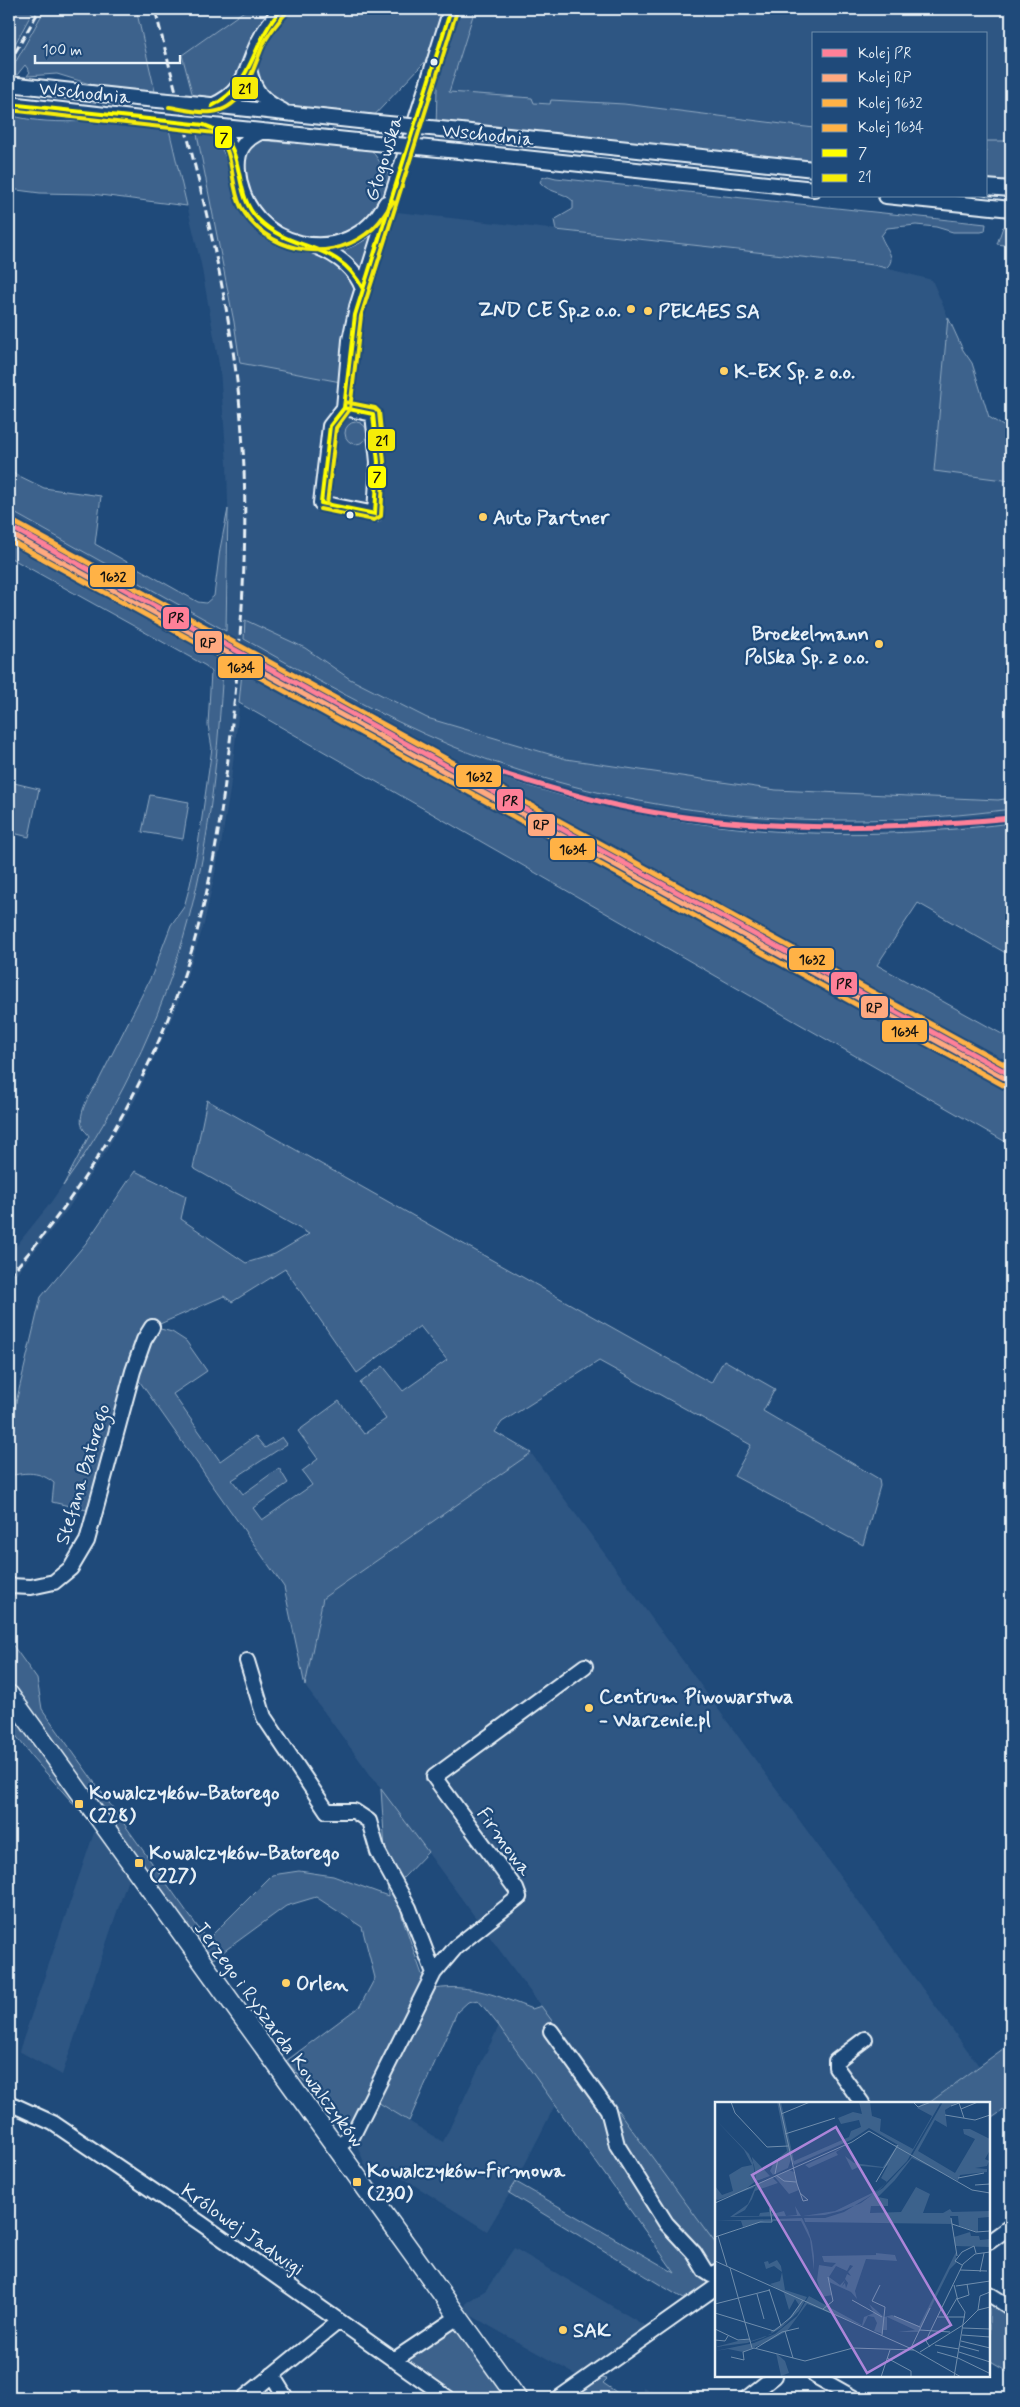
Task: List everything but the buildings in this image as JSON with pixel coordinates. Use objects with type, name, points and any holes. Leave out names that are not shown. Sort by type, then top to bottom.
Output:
[{"type":"main road","name":"Jerzego i Ryszarda Kowalczyków","points":[[9,1694],[517,2398]]},
{"type":"street","points":[[207,105],[234,92],[249,68],[260,38],[282,9]]},
{"type":"street","name":"Głogowska","points":[[344,408],[373,414],[378,462],[375,514],[321,503],[330,426],[344,408],[352,332],[363,289],[451,9]]},
{"type":"street","points":[[249,68],[258,94],[288,114]]},
{"type":"street","name":"Wschodnia","points":[[9,84],[812,169]]},
{"type":"street","name":"Wschodnia","points":[[9,104],[812,189]]},
{"type":"street","points":[[208,125],[224,132],[237,164],[241,192],[257,218],[280,236],[297,243],[312,245],[337,244],[361,232],[381,212],[395,184]]},
{"type":"street","points":[[237,164],[242,146],[250,137],[263,131]]},
{"type":"street","points":[[988,186],[1011,189]]},
{"type":"street","points":[[905,198],[1011,209]]},
{"type":"street","points":[[312,245],[345,264],[358,278],[363,289]]},
{"type":"street","name":"Stefana Batorego","points":[[9,1586],[31,1587],[54,1582],[71,1568],[83,1548],[95,1512],[133,1371],[144,1340],[152,1327]]},
{"type":"street","points":[[247,1661],[264,1717],[327,1811],[354,1811],[369,1821],[378,1852],[409,1908],[434,1973]]},
{"type":"street","name":"Firmowa","points":[[336,2148],[353,2135],[434,1973],[456,1947],[519,1897],[516,1889],[434,1777],[585,1666]]},
{"type":"street","points":[[551,2031],[608,2110],[617,2146],[666,2223],[694,2253],[705,2271],[711,2275],[715,2273]]},
{"type":"street","points":[[861,2102],[836,2067],[836,2062],[865,2039]]},
{"type":"street","name":"Królowej Jadwigi","points":[[9,2103],[53,2124],[202,2224],[448,2398]]},
{"type":"street","points":[[990,2241],[1011,2226]]},
{"type":"street","points":[[559,2398],[715,2291]]},
{"type":"street","points":[[990,2295],[1011,2308]]},
{"type":"street","points":[[394,2360],[458,2317]]},
{"type":"street","points":[[244,2398],[339,2321]]},
{"type":"street","points":[[272,2376],[286,2398]]},
{"type":"street","points":[[747,2398],[774,2377]]},
{"type":"street","points":[[817,2377],[854,2398]]},
{"type":"shaded area","points":[[9,9],[34,9],[9,55]]},
{"type":"shaded area","points":[[34,9],[45,9],[9,72],[9,55]]},
{"type":"shaded area","points":[[45,9],[136,9],[157,100],[136,98],[57,74],[27,76],[30,72],[25,65],[17,75],[9,74]]},
{"type":"shaded area","points":[[136,9],[247,9],[183,55],[195,104],[157,100]]},
{"type":"shaded area","points":[[247,9],[475,9],[449,92],[532,98],[534,103],[550,104],[551,100],[624,104],[812,128],[812,169],[436,129],[438,48],[368,122],[195,104],[182,55]]},
{"type":"shaded area","points":[[475,9],[1011,9],[1011,151],[988,148],[988,32],[812,32],[812,128],[624,104],[534,103],[449,92]]},
{"type":"shaded area","points":[[9,115],[28,119],[67,122],[167,121],[187,206],[92,194],[40,193],[9,189]]},
{"type":"shaded area","points":[[167,121],[195,124],[234,322],[240,363],[350,340],[388,211],[874,265],[932,280],[948,317],[934,471],[1011,481],[1011,798],[998,800],[776,790],[566,759],[427,718],[350,679],[305,648],[245,621],[453,746],[549,778],[662,804],[752,816],[843,822],[927,819],[1011,809],[1011,823],[929,832],[829,834],[717,826],[604,808],[511,781],[447,758],[440,771],[244,662],[230,790],[221,845],[204,924],[177,1006],[135,1100],[106,1151],[68,1209],[9,1283],[9,1255],[49,1205],[98,1133],[157,1011],[193,902],[213,793],[224,651],[9,531],[9,510],[226,630],[229,543],[227,464],[220,370],[201,264]]},
{"type":"shaded area","points":[[195,124],[204,125],[240,152],[258,140],[290,143],[309,137],[366,142],[395,184],[370,269],[346,383],[240,363],[234,322]]},
{"type":"shaded area","points":[[988,141],[1011,141],[1011,189],[988,187]]},
{"type":"shaded area","points":[[548,176],[986,224],[985,231],[981,232],[953,232],[936,227],[916,225],[887,228],[881,236],[891,257],[886,268],[874,265],[556,230],[554,220],[573,209],[573,201],[565,195],[543,186],[540,182],[542,178]]},
{"type":"shaded area","points":[[1003,227],[1011,228],[1011,246],[997,244]]},
{"type":"shaded area","points":[[948,317],[963,350],[972,363],[989,417],[1011,431],[1011,481],[934,471]]},
{"type":"shaded area","points":[[356,422],[364,425],[367,433],[364,441],[356,444],[348,441],[345,433],[348,425]]},
{"type":"shaded area","points":[[9,471],[44,488],[101,496],[95,544],[198,602],[206,603],[214,596],[220,549],[228,509],[226,631],[9,510]]},
{"type":"shaded area","points":[[9,531],[224,651],[217,746],[206,840],[183,940],[171,977],[142,1050],[105,1121],[63,1186],[89,1136],[84,1130],[81,1119],[85,1105],[152,975],[171,925],[184,907],[197,852],[212,748],[208,725],[211,672],[206,666],[9,557]]},
{"type":"shaded area","points":[[245,620],[305,648],[350,679],[427,718],[566,759],[776,790],[998,800],[1011,798],[1011,809],[941,816],[870,820],[799,819],[728,814],[657,804],[587,790],[519,770],[452,746],[372,709],[244,639]]},
{"type":"shaded area","points":[[243,662],[1011,1082],[1011,1145],[239,703]]},
{"type":"shaded area","points":[[447,757],[516,782],[585,802],[655,817],[725,827],[867,834],[1011,823],[1011,956],[918,903],[877,965],[1011,1039],[1011,1073],[444,763]]},
{"type":"shaded area","points":[[10,782],[39,789],[29,837],[9,832]]},
{"type":"shaded area","points":[[150,795],[189,802],[183,839],[142,832]]},
{"type":"shaded area","points":[[207,1100],[711,1383],[724,1360],[775,1389],[763,1411],[879,1479],[880,1486],[863,1545],[734,1476],[751,1445],[599,1361],[502,1422],[495,1432],[531,1453],[323,1598],[305,1686],[284,1587],[133,1372],[95,1512],[52,1502],[54,1483],[43,1476],[27,1473],[9,1476],[9,1432],[41,1297],[86,1243],[135,1171],[186,1196],[181,1219],[246,1263],[275,1254],[309,1234],[193,1168]],"holes":[[[285,1269],[357,1373],[420,1326],[447,1360],[403,1391],[383,1366],[360,1383],[386,1419],[364,1434],[339,1401],[298,1431],[318,1459],[302,1471],[312,1485],[262,1520],[253,1508],[288,1483],[279,1468],[243,1494],[232,1480],[287,1444],[282,1437],[265,1448],[255,1436],[220,1461],[173,1394],[207,1371],[186,1341],[172,1332],[153,1327],[224,1296],[232,1302]]]},
{"type":"shaded area","points":[[531,1453],[979,2066],[930,2102],[715,2102],[715,2243],[305,1686],[324,1597]]},
{"type":"shaded area","points":[[9,1640],[37,1679],[42,1709],[207,1940],[272,1875],[299,1871],[333,1876],[388,1896],[381,1789],[428,1852],[403,1878],[399,1889],[402,1916],[425,1983],[435,1989],[460,1988],[485,1992],[532,2009],[541,2006],[715,2243],[715,2295],[711,2291],[692,2304],[509,2193],[516,2182],[675,2273],[499,2026],[478,2000],[468,2002],[457,2012],[409,2121],[371,2098],[353,2135],[286,2061],[360,2006],[375,1978],[362,1927],[316,1897],[286,1906],[212,1960],[32,1757],[9,1726]]},
{"type":"shaded area","points":[[96,1827],[129,1876],[62,2075],[19,2051]]},
{"type":"shaded area","points":[[499,2026],[555,2105],[514,2186],[487,2231],[387,2168],[371,2180],[353,2135],[371,2098],[443,2142]]},
{"type":"shaded area","points":[[1011,2043],[1011,2105],[990,2119],[990,2102],[930,2102]]},
{"type":"shaded area","points":[[514,2248],[654,2331],[585,2380],[463,2311],[467,2302],[486,2290]]},
{"type":"shaded area","points":[[990,2295],[1011,2308],[1011,2374],[990,2362]]},
{"type":"shaded area","points":[[453,2326],[508,2398],[448,2398],[394,2360]]},
{"type":"shaded area","points":[[597,2377],[607,2379],[603,2383],[625,2398],[568,2398]]},
{"type":"shaded area","points":[[643,2387],[653,2392],[662,2398],[642,2398]]},
{"type":"railway","points":[[9,63],[40,9]]},
{"type":"railway","points":[[9,1276],[72,1196],[100,1154],[149,1064],[169,1017],[186,969],[207,892],[222,808],[229,752],[241,617],[245,538],[244,459],[241,420],[237,381],[222,287],[190,147],[155,9]]},
{"type":"rail line","name":"1632","points":[[12,521],[1011,1068]]},
{"type":"rail line","name":"PR","points":[[9,526],[1011,1075]]},
{"type":"rail line","name":"RP","points":[[9,533],[1008,1080]]},
{"type":"rail line","name":"1634","points":[[9,540],[1005,1086]]},
{"type":"rail line","name":"PR","points":[[488,769],[567,793],[615,805],[714,821],[763,825],[862,827],[1011,818]]},
{"type":"transit line","name":"7","points":[[212,106],[226,97],[245,75],[264,35],[282,9]]},
{"type":"transit line","name":"7","points":[[321,503],[330,426],[344,408],[355,315],[451,9]]},
{"type":"transit line","name":"21","points":[[327,504],[336,428],[350,409],[361,316],[457,11]]},
{"type":"transit line","name":"21","points":[[169,107],[196,112],[212,112],[224,109],[233,103],[247,85],[265,41],[286,13]]},
{"type":"transit line","name":"7","points":[[9,104],[204,125],[219,132],[228,142],[234,154],[244,194],[249,207],[258,219],[271,230],[286,238],[328,254],[341,262],[352,273],[363,289]]},
{"type":"transit line","name":"21","points":[[9,110],[215,133],[222,140],[226,148],[237,198],[241,207],[252,222],[265,234],[281,243],[298,248],[315,250],[333,249],[350,243],[374,227],[393,202]]},
{"type":"transit line","name":"21","points":[[320,509],[374,520],[381,516],[384,462],[379,412],[375,408],[345,402]]},
{"type":"transit line","name":"7","points":[[321,503],[375,514],[378,462],[373,414],[344,408]]},
{"type":"place","name":"ZND CE Sp.z o.o.","points":[[631,309]]},
{"type":"place","name":"PEKAES SA","points":[[648,311]]},
{"type":"place","name":"K-EX Sp. z o.o.","points":[[724,371]]},
{"type":"place","name":"Auto Partner","points":[[483,517]]},
{"type":"place","name":"Broekelmann Polska Sp. z o.o.","points":[[879,644]]},
{"type":"place","name":"Centrum Piwowarstwa - Warzenie.pl","points":[[589,1708]]},
{"type":"place","name":"Kowalczyków-Batorego (228)","points":[[79,1804]]},
{"type":"place","name":"Kowalczyków-Batorego (227)","points":[[139,1863]]},
{"type":"place","name":"Orlen","points":[[286,1983]]},
{"type":"place","name":"Kowalczyków-Firmowa (230)","points":[[357,2182]]},
{"type":"place","name":"SAK","points":[[563,2330]]}]
